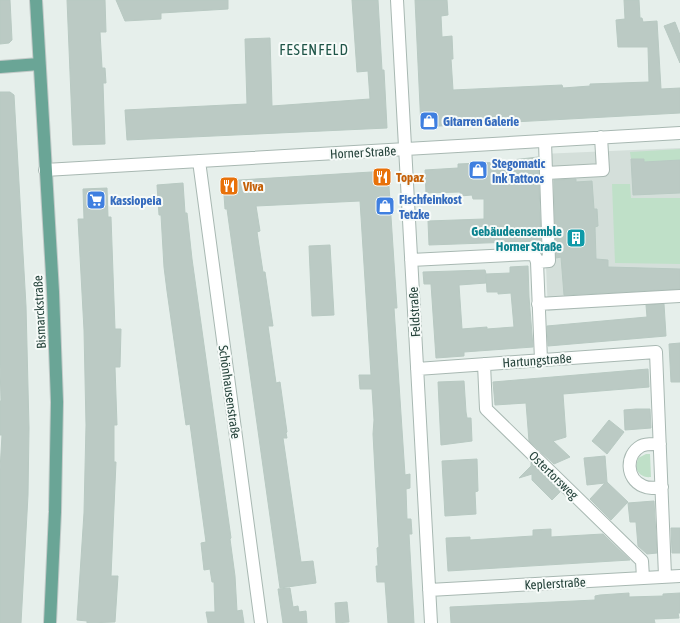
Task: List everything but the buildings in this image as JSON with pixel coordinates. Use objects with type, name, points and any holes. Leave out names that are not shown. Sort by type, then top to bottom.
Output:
[{"type":"main road","name":"Bismarckstraße","points":[[36,0],[57,402],[56,512],[50,623]]},
{"type":"main road","points":[[0,67],[39,64]]},
{"type":"street","name":"Feldstraße","points":[[398,0],[431,623]]},
{"type":"street","name":"Horner Straße","points":[[45,170],[680,133]]},
{"type":"street","points":[[546,173],[603,170],[601,137]]},
{"type":"street","points":[[537,262],[549,261],[545,141]]},
{"type":"street","name":"Schönhausenstraße","points":[[199,161],[261,623]]},
{"type":"street","points":[[411,260],[530,254],[535,256],[537,262],[541,360]]},
{"type":"street","points":[[538,304],[680,296]]},
{"type":"street","name":"Hartungstraße","points":[[417,369],[656,352],[660,444]]},
{"type":"street","name":"Ostertorsweg","points":[[484,364],[486,409],[642,561],[643,578]]},
{"type":"street","points":[[662,487],[649,488],[638,483],[633,478],[629,467],[630,461],[636,450],[647,444],[660,444],[662,487],[665,576]]},
{"type":"street","name":"Keplerstraße","points":[[429,590],[680,576]]},
{"type":"shaded area","points":[[680,148],[680,301],[548,311],[541,154]]},
{"type":"green space","points":[[680,149],[680,160],[644,162],[643,159],[631,159],[630,152]]},
{"type":"green space","points":[[612,184],[630,184],[631,198],[680,198],[680,264],[615,263]]},
{"type":"green space","points":[[646,454],[650,454],[651,477],[641,475],[636,467],[638,458]]},
{"type":"place","name":"Gitarren Galerie","points":[[429,121]]},
{"type":"place","name":"Stegomatic Ink Tattoos","points":[[478,170]]},
{"type":"place","name":"Topaz","points":[[382,177]]},
{"type":"place","name":"Viva","points":[[229,186]]},
{"type":"place","name":"Kassiopeia","points":[[96,200]]},
{"type":"place","name":"Fischfeinkost Tetzke","points":[[385,206]]},
{"type":"place","name":"Gebäudeensemble Horner Straße","points":[[576,238]]},
{"type":"district","name":"FESENFELD","points":[[314,50]]}]
